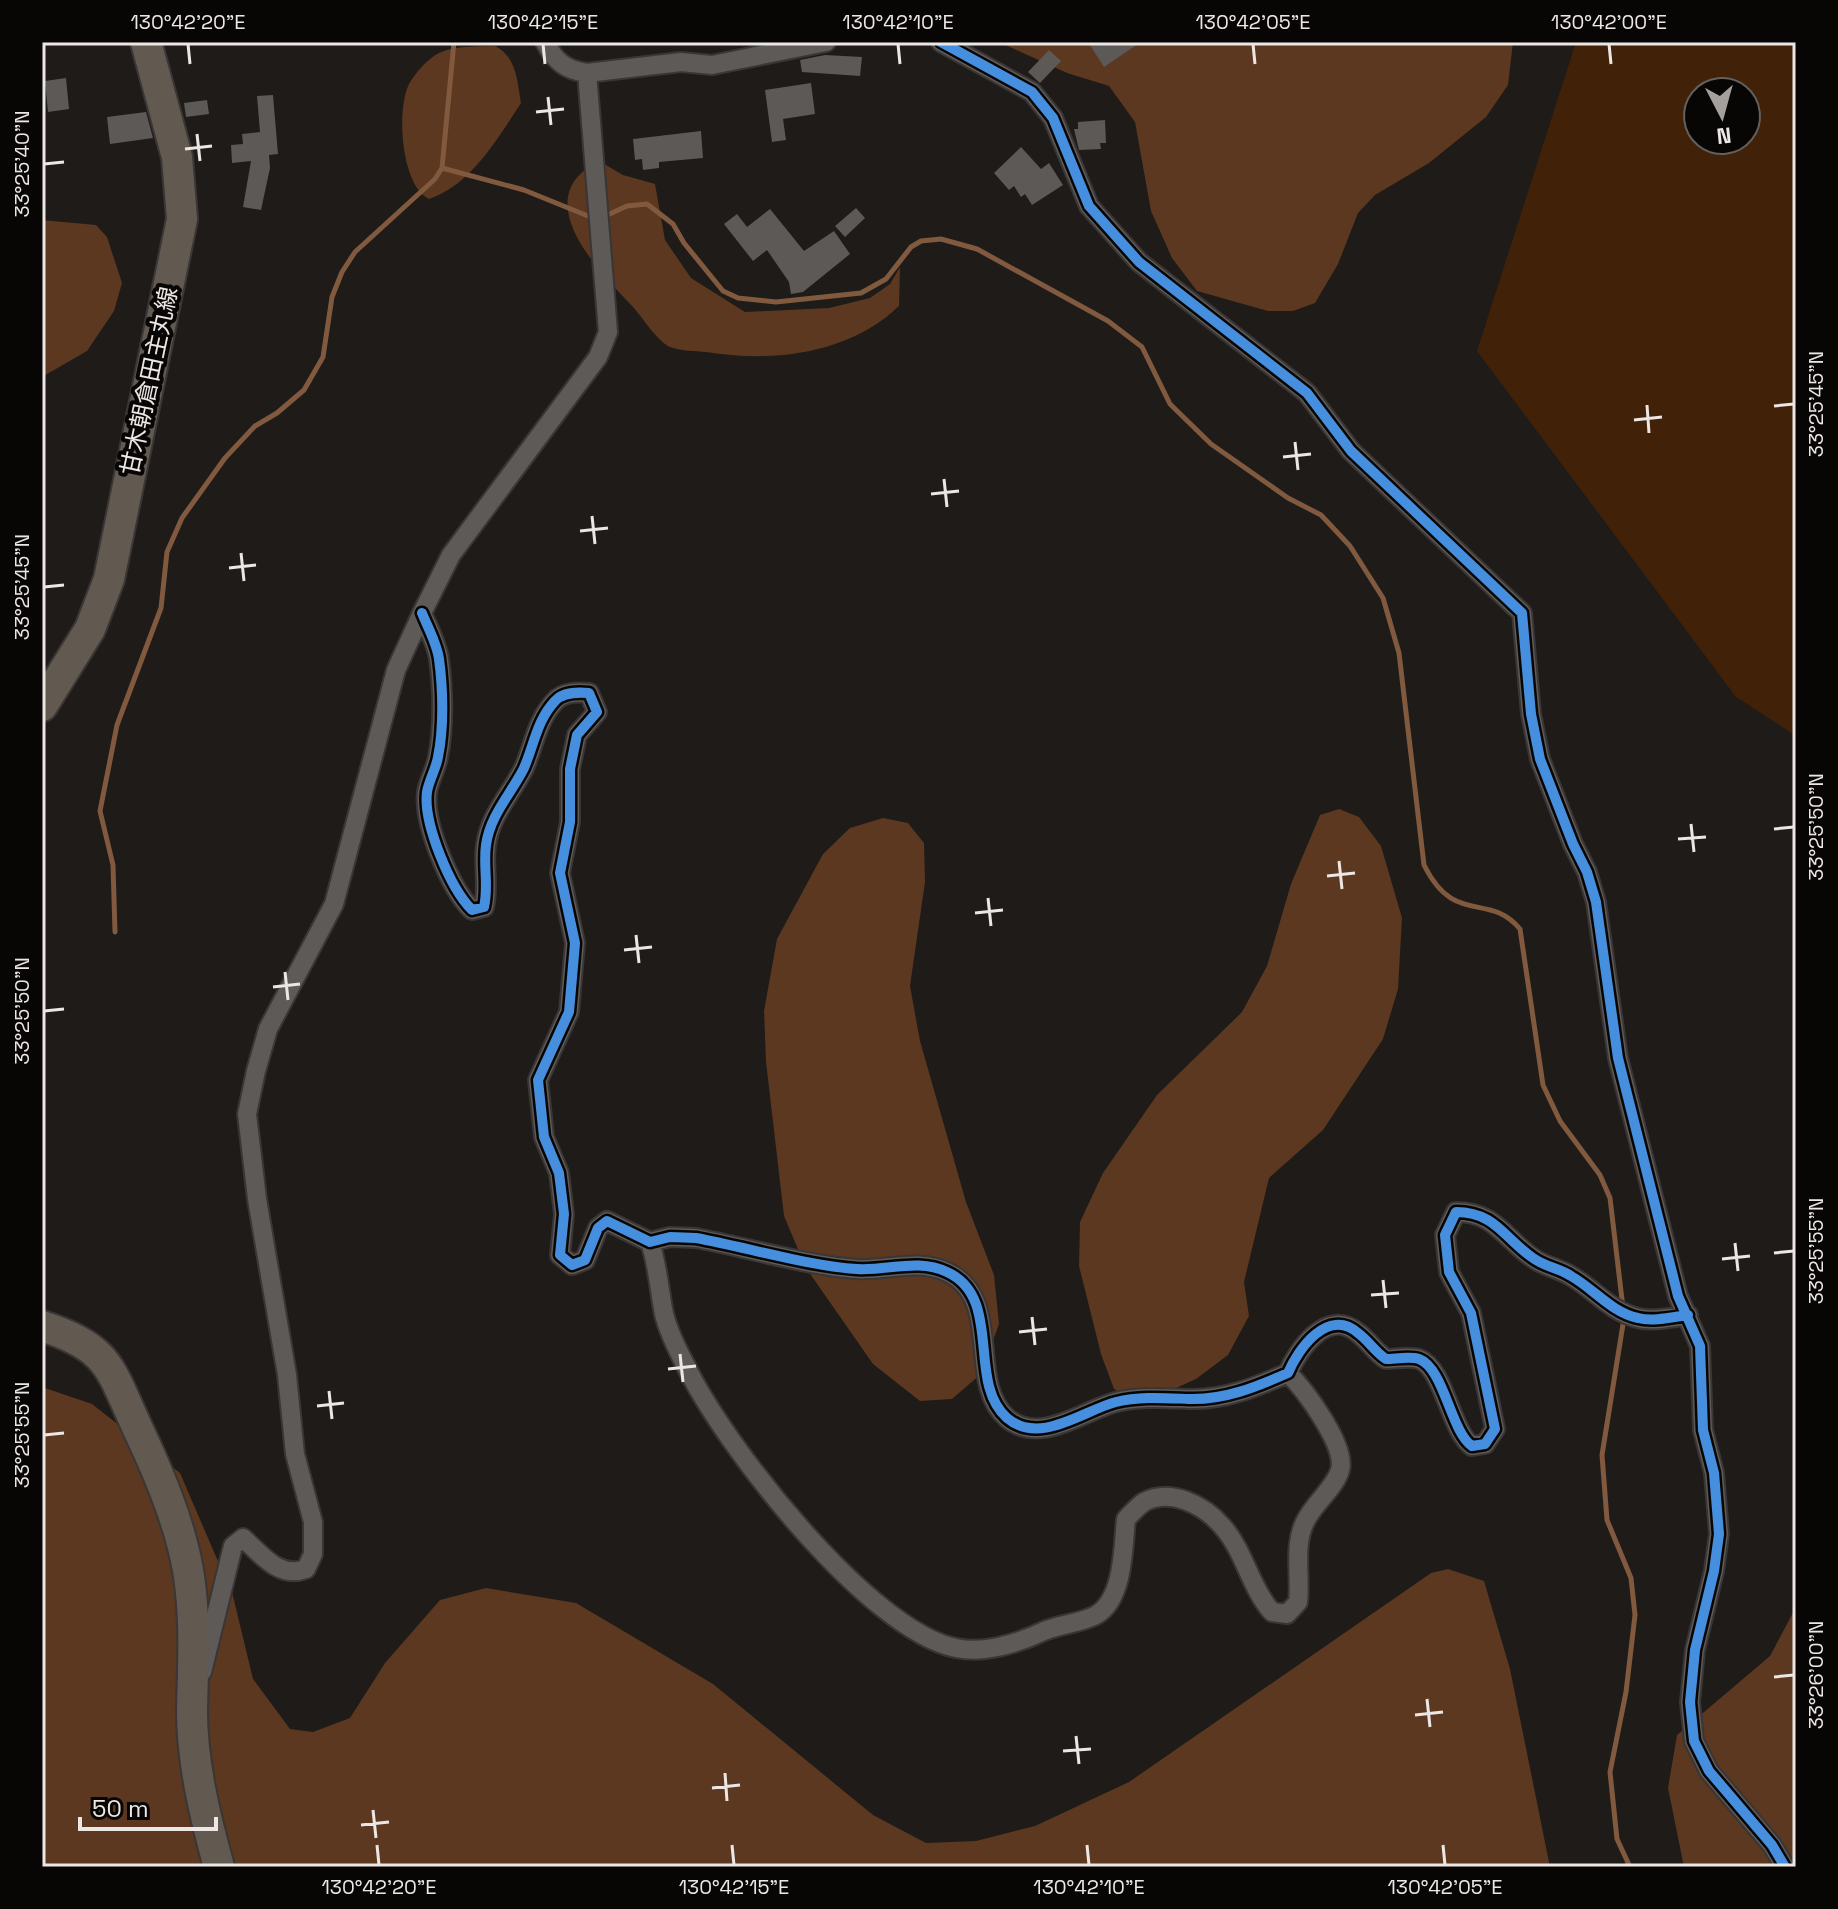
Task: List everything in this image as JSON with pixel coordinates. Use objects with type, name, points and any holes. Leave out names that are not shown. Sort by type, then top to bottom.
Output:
[{"type":"main road","name":"甘木朝倉田主丸線","points":[[42,706],[90,629],[109,579],[182,219],[177,157],[146,42]]},
{"type":"main road","points":[[42,1326],[76,1337],[101,1355],[163,1484],[188,1568],[196,1635],[192,1713],[202,1805],[219,1867]]},
{"type":"street","points":[[545,42],[557,62],[587,73],[681,62],[712,65],[826,42]]},
{"type":"street","points":[[681,42],[681,62]]},
{"type":"street","points":[[941,42],[1032,92],[1053,118],[1089,206],[1139,262],[1307,393],[1351,451],[1522,613],[1531,714],[1540,759],[1587,872],[1596,902],[1618,1058],[1675,1283],[1700,1346],[1703,1430],[1714,1473],[1719,1534],[1714,1571],[1695,1650],[1690,1702],[1694,1741],[1709,1771],[1772,1845],[1785,1867]]},
{"type":"street","points":[[192,1713],[233,1546],[243,1538],[277,1569],[293,1574],[306,1569],[313,1554],[313,1522],[295,1454],[287,1375],[257,1199],[247,1114],[268,1029],[334,904],[396,670],[422,613],[451,555],[598,357],[608,332],[587,73]]},
{"type":"street","points":[[422,613],[439,657],[441,707],[439,755],[427,794],[433,829],[446,868],[461,899],[472,910],[484,907],[488,891],[486,847],[493,820],[524,767],[539,723],[556,698],[575,691],[589,693],[595,702],[597,712],[577,735],[570,769],[572,799],[560,873],[575,943],[569,1012],[538,1080],[544,1137],[559,1173],[564,1214],[560,1255],[572,1265],[585,1260],[598,1228],[607,1221],[650,1242],[670,1237],[696,1238],[857,1269],[924,1264],[950,1273],[970,1293],[982,1324],[990,1395],[1008,1419],[1034,1427],[1066,1424],[1115,1402],[1240,1394],[1288,1373],[1298,1350],[1321,1328],[1343,1326],[1357,1331],[1386,1359],[1419,1359],[1444,1393],[1463,1441],[1472,1446],[1485,1444],[1495,1429],[1471,1313],[1449,1272],[1445,1235],[1456,1212],[1475,1212],[1492,1221],[1550,1270],[1570,1274],[1611,1306],[1640,1319],[1688,1315]]},
{"type":"street","points":[[650,1242],[670,1329],[685,1366],[737,1453],[776,1501],[877,1605],[929,1637],[957,1648],[1017,1644],[1061,1624],[1096,1615],[1109,1602],[1120,1573],[1126,1519],[1145,1502],[1172,1497],[1189,1500],[1223,1526],[1262,1601],[1272,1612],[1287,1614],[1298,1602],[1298,1549],[1304,1523],[1340,1470],[1339,1452],[1330,1432],[1299,1384],[1288,1373]]},
{"type":"shaded area","points":[[999,42],[1513,42],[1508,85],[1486,117],[1429,163],[1375,195],[1358,213],[1338,264],[1315,303],[1293,311],[1268,311],[1197,291],[1172,258],[1151,211],[1135,122],[1109,86],[1067,73]]},
{"type":"shaded area","points":[[1576,42],[1796,42],[1796,736],[1736,697],[1477,351]]},
{"type":"shaded area","points":[[495,46],[512,63],[521,103],[471,172],[429,199],[412,179],[407,164],[402,128],[409,84],[426,62],[443,51]]},
{"type":"shaded area","points":[[599,161],[623,175],[655,184],[665,240],[691,278],[745,312],[829,308],[870,298],[890,284],[900,267],[899,306],[857,335],[809,351],[757,356],[670,347],[655,335],[603,274],[576,234],[568,214],[569,194],[578,176]]},
{"type":"shaded area","points":[[42,220],[96,225],[107,237],[122,283],[114,311],[87,351],[42,377]]},
{"type":"shaded area","points":[[1339,809],[1359,817],[1381,846],[1402,918],[1398,989],[1383,1039],[1323,1130],[1269,1178],[1244,1282],[1249,1316],[1228,1355],[1196,1379],[1163,1394],[1132,1400],[1114,1389],[1101,1354],[1079,1266],[1080,1222],[1103,1173],[1157,1095],[1242,1012],[1267,966],[1291,884],[1320,815]]},
{"type":"shaded area","points":[[883,818],[908,823],[924,843],[925,882],[910,986],[920,1041],[966,1202],[994,1275],[999,1324],[981,1374],[952,1399],[920,1401],[873,1364],[806,1268],[784,1216],[766,1062],[764,1011],[777,939],[823,854],[850,828]]},
{"type":"shaded area","points":[[42,1387],[92,1404],[180,1473],[233,1596],[253,1679],[290,1729],[313,1732],[350,1718],[385,1663],[440,1600],[486,1588],[576,1603],[713,1684],[873,1815],[926,1843],[976,1841],[1035,1826],[1129,1782],[1431,1573],[1448,1569],[1484,1581],[1510,1669],[1550,1867],[42,1867]]},
{"type":"shaded area","points":[[1796,1607],[1796,1867],[1684,1867],[1668,1788],[1677,1735],[1770,1656]]},
{"type":"building","points":[[1088,42],[1141,42],[1104,67]]},
{"type":"building","points":[[1049,50],[1061,61],[1040,83],[1028,72]]},
{"type":"building","points":[[825,55],[862,57],[860,76],[802,72],[800,60]]},
{"type":"building","points":[[66,78],[69,109],[48,112],[45,81]]},
{"type":"building","points":[[811,83],[815,114],[783,119],[786,140],[772,142],[765,90]]},
{"type":"building","points":[[273,95],[278,154],[269,155],[270,168],[261,210],[243,207],[251,161],[232,163],[231,145],[243,144],[242,134],[260,132],[257,96]]},
{"type":"building","points":[[207,100],[209,114],[186,117],[184,103]]},
{"type":"building","points":[[146,112],[153,138],[110,144],[107,117]]},
{"type":"building","points":[[1105,120],[1106,143],[1100,143],[1101,149],[1079,150],[1074,129],[1078,129],[1078,122]]},
{"type":"building","points":[[701,131],[703,158],[659,162],[659,168],[643,170],[642,159],[635,160],[633,139]]},
{"type":"building","points":[[1021,147],[1041,169],[1049,163],[1063,185],[1032,205],[1025,194],[1021,197],[1014,186],[1009,190],[994,173]]},
{"type":"building","points":[[856,208],[865,218],[845,237],[835,226]]},
{"type":"building","points":[[770,209],[804,251],[834,231],[850,254],[803,292],[791,294],[789,282],[767,250],[753,261],[724,224],[737,214],[747,227]]},
{"type":"waterway","points":[[115,932],[113,865],[100,811],[117,725],[161,608],[167,552],[182,518],[225,458],[255,426],[277,413],[304,390],[323,357],[332,297],[342,272],[355,252],[435,179],[442,168],[454,42]]},
{"type":"waterway","points":[[442,168],[524,190],[593,218]]},
{"type":"waterway","points":[[603,217],[627,206],[647,204],[673,224],[684,243],[723,291],[738,298],[776,302],[861,293],[886,279],[911,247],[921,241],[941,239],[977,249],[1108,321],[1142,347],[1170,404],[1211,444],[1288,498],[1321,515],[1350,546],[1383,598],[1399,653],[1424,865],[1448,896],[1496,912],[1520,929],[1543,1085],[1560,1121],[1600,1175],[1610,1198],[1623,1308]]},
{"type":"waterway","points":[[1624,1318],[1602,1455],[1607,1520],[1631,1578],[1635,1615],[1626,1692],[1610,1772],[1617,1839],[1630,1867]]},
{"type":"cycle path","points":[[941,42],[1032,92],[1053,118],[1089,206],[1139,262],[1307,393],[1351,451],[1522,613],[1531,714],[1540,759],[1587,872],[1596,902],[1618,1058],[1678,1296],[1700,1346],[1703,1430],[1714,1473],[1719,1534],[1714,1571],[1695,1650],[1690,1702],[1694,1741],[1709,1771],[1772,1845],[1785,1867]]},
{"type":"cycle path","points":[[422,613],[438,653],[442,695],[440,746],[427,792],[429,820],[447,871],[472,910],[484,907],[488,834],[524,768],[549,708],[562,696],[589,693],[597,712],[577,735],[570,769],[570,822],[560,873],[575,943],[569,1012],[538,1080],[544,1137],[559,1173],[564,1214],[560,1255],[572,1265],[585,1260],[598,1228],[607,1221],[650,1242],[670,1237],[696,1238],[838,1267],[869,1269],[914,1265],[936,1268],[964,1284],[975,1301],[988,1384],[995,1402],[1007,1418],[1020,1426],[1033,1428],[1062,1424],[1125,1400],[1202,1399],[1252,1388],[1288,1373],[1307,1343],[1325,1328],[1336,1325],[1347,1326],[1358,1333],[1386,1359],[1415,1358],[1428,1365],[1465,1439],[1472,1446],[1485,1444],[1495,1429],[1471,1313],[1449,1272],[1445,1235],[1456,1212],[1490,1221],[1533,1258],[1571,1276],[1628,1315],[1650,1320],[1688,1315]]}]
